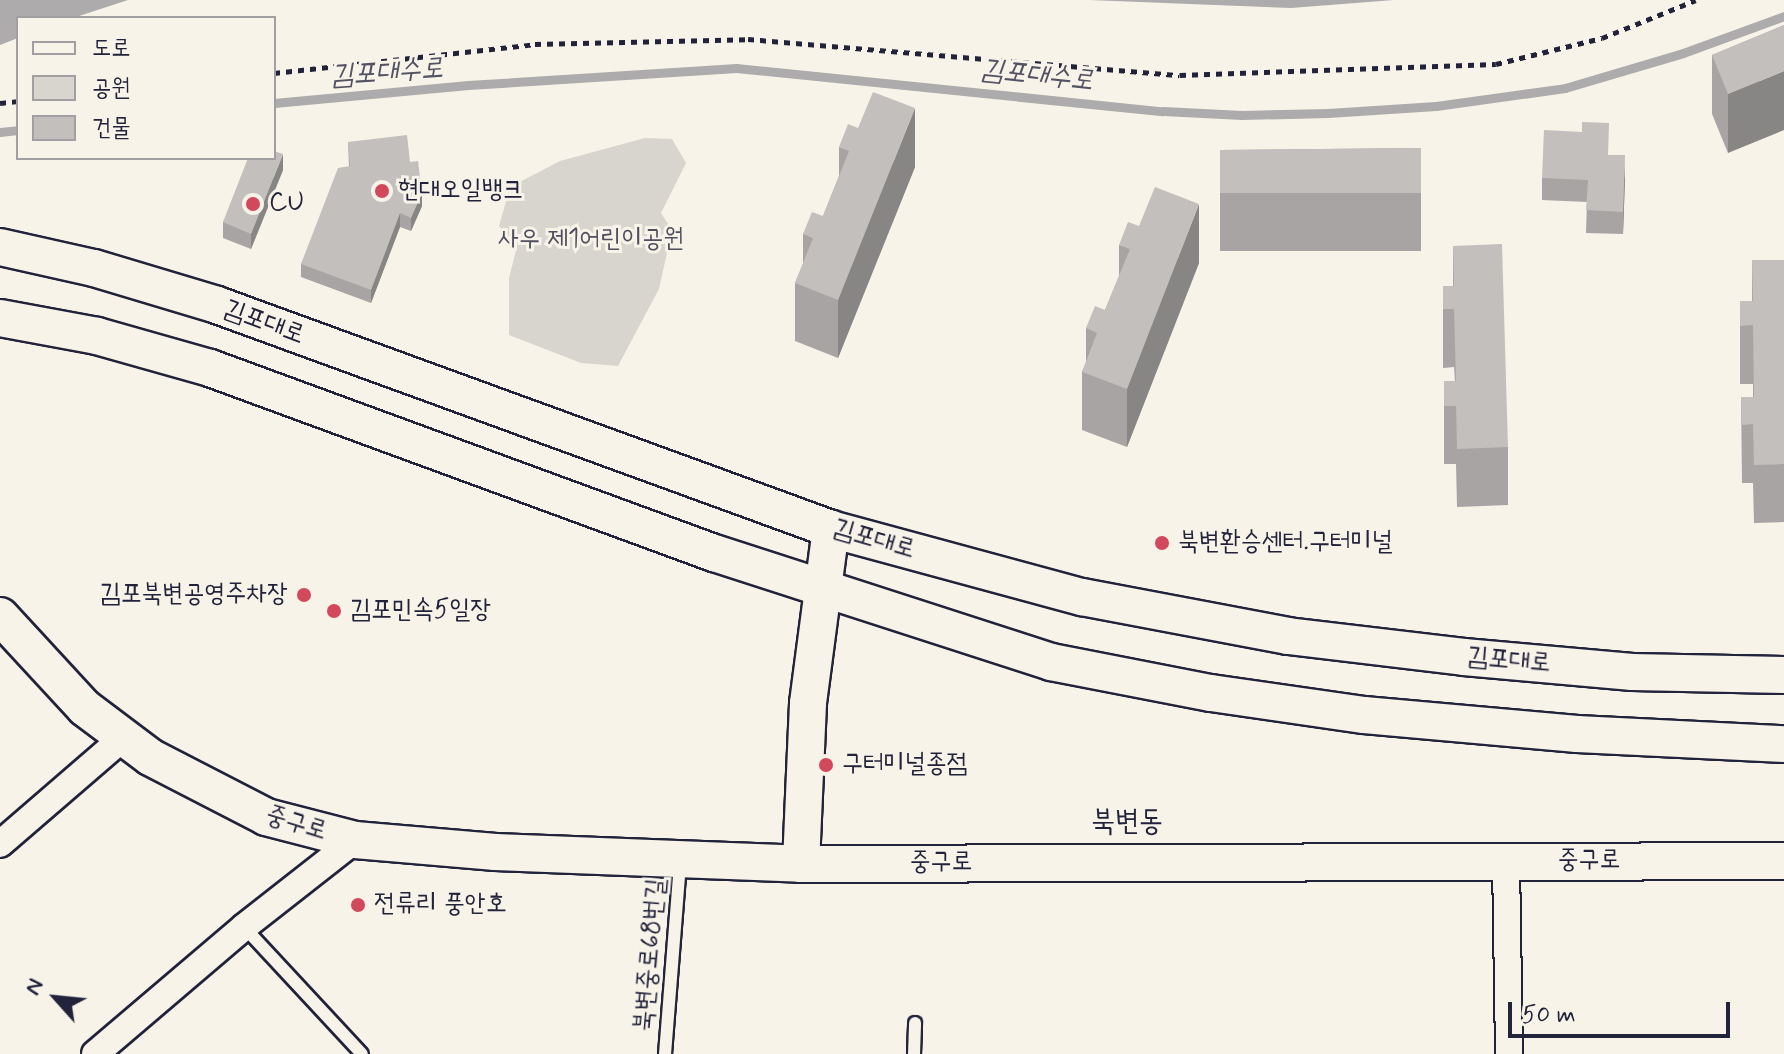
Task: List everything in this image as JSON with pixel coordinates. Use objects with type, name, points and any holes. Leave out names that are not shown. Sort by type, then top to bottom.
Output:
[{"type":"main road","name":"김포대로","points":[[0,247],[94,268],[217,305],[831,529],[1082,597],[1288,636],[1464,657],[1632,672],[1784,675]]},
{"type":"main road","points":[[0,318],[97,336],[210,368],[823,591],[1051,662],[1211,693],[1364,715],[1577,734],[1784,744]]},
{"type":"main road","points":[[801,864],[808,703],[831,529]]},
{"type":"main road","name":"중구로","points":[[0,616],[85,708],[150,757],[266,817],[355,840],[495,852],[801,864],[1784,861]]},
{"type":"street","points":[[0,844],[123,738]]},
{"type":"street","points":[[95,1054],[244,927],[355,840]]},
{"type":"street","points":[[1506,861],[1509,1054]]},
{"type":"lane","name":"북변중로68번길","points":[[665,1054],[681,859]]},
{"type":"lane","points":[[244,927],[362,1054]]},
{"type":"lane","points":[[914,1054],[915,1023]]},
{"type":"path","points":[[276,73],[535,44],[748,39],[1180,75],[1496,64],[1602,38],[1696,0]]},
{"type":"green space","name":"사우 제1어린이공원","points":[[645,138],[672,139],[686,163],[661,213],[672,230],[659,289],[618,366],[581,363],[509,335],[509,278],[517,246],[499,226],[510,187],[560,161]]},
{"type":"shaded area","points":[[0,0],[128,0],[79,16],[16,16],[16,39],[0,45]]},
{"type":"shaded area","points":[[1089,0],[1394,0],[1291,8]]},
{"type":"building","points":[[1784,25],[1784,71],[1728,94],[1712,55]]},
{"type":"building","points":[[873,92],[915,108],[838,300],[795,283],[813,238],[803,234],[812,212],[823,216],[849,151],[839,147],[848,124],[858,128]]},
{"type":"building","points":[[1582,122],[1609,123],[1608,155],[1625,155],[1623,212],[1586,210],[1588,180],[1542,178],[1544,130],[1582,132]]},
{"type":"building","points":[[407,135],[410,162],[418,161],[422,193],[411,218],[400,213],[371,290],[301,264],[338,168],[350,166],[348,142]]},
{"type":"building","points":[[1421,148],[1421,193],[1220,193],[1220,150]]},
{"type":"building","name":"CU","points":[[276,152],[283,154],[251,234],[223,222],[247,160],[276,160]]},
{"type":"building","points":[[1155,187],[1199,204],[1127,389],[1082,372],[1097,333],[1086,328],[1095,306],[1105,310],[1130,249],[1119,245],[1128,222],[1139,226]]},
{"type":"building","points":[[1502,244],[1508,447],[1457,449],[1456,406],[1444,406],[1444,381],[1456,381],[1454,309],[1443,309],[1443,286],[1454,286],[1453,246]]},
{"type":"building","points":[[1752,260],[1784,260],[1784,464],[1754,465],[1753,424],[1742,425],[1741,397],[1754,397],[1753,325],[1740,326],[1740,301],[1753,301]]},
{"type":"waterway","name":"김포대수로","points":[[276,103],[468,85],[736,68],[1163,111],[1242,115],[1328,113],[1436,106],[1565,88],[1683,53],[1784,16]]},
{"type":"waterway","name":"김포대수로","points":[[0,132],[16,130]]},
{"type":"place","name":"현대오일뱅크","points":[[382,191]]},
{"type":"place","name":"CU","points":[[253,204]]},
{"type":"place","name":"북변환승센터.구터미널","points":[[1162,543]]},
{"type":"place","name":"김포북변공영주차장","points":[[304,595]]},
{"type":"place","name":"김포민속5일장","points":[[334,611]]},
{"type":"place","name":"구터미널종점","points":[[826,765]]},
{"type":"place","name":"전류리 풍안호","points":[[358,905]]},
{"type":"district","name":"북변동","points":[[1127,822]]}]
